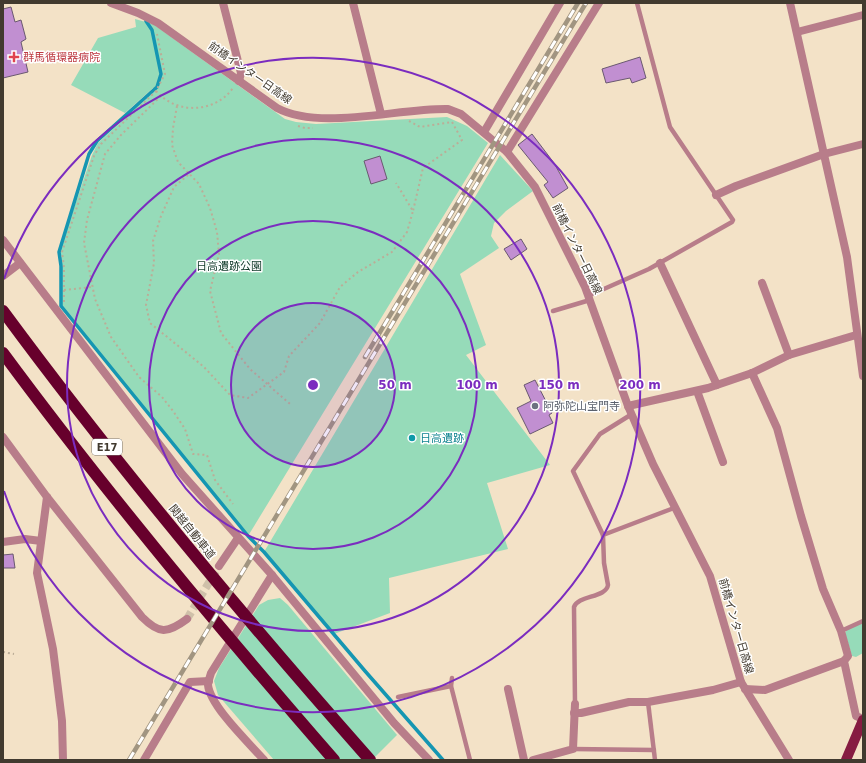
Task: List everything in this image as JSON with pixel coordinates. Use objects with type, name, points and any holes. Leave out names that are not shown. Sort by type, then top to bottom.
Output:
[{"type":"highway","name":"関越自動車道","points":[[3,311],[50,374],[214,581],[370,760]]},
{"type":"highway","name":"E17","points":[[3,353],[125,512],[200,605],[334,760]]},
{"type":"main road","points":[[846,760],[863,719]]},
{"type":"street","name":"前橋インター日高線","points":[[111,3],[122,5],[153,20],[237,84],[277,108],[298,117],[314,118],[448,109],[461,114],[507,152],[535,187],[589,298],[628,406],[674,508],[710,576],[743,686],[789,760]]},
{"type":"street","points":[[223,3],[241,73],[237,84]]},
{"type":"street","points":[[353,3],[381,114]]},
{"type":"street","points":[[484,132],[560,3]]},
{"type":"street","points":[[507,152],[599,3]]},
{"type":"street","points":[[790,3],[847,257],[856,335],[863,373]]},
{"type":"street","points":[[797,32],[863,14]]},
{"type":"street","points":[[716,195],[736,186],[824,154],[863,144]]},
{"type":"street","points":[[3,240],[177,468],[272,576],[394,723],[429,760]]},
{"type":"street","points":[[3,276],[20,263]]},
{"type":"street","points":[[660,263],[717,385]]},
{"type":"street","points":[[762,283],[789,356]]},
{"type":"street","points":[[628,406],[649,400],[697,391],[717,385],[752,373],[789,356],[856,335]]},
{"type":"street","points":[[574,713],[581,713],[629,702],[648,702],[743,686],[765,690],[844,662],[848,656],[841,630],[824,589],[801,516],[777,428],[752,373]]},
{"type":"street","points":[[697,391],[723,462]]},
{"type":"street","points":[[3,437],[47,497],[142,617],[153,628],[158,630],[169,630],[187,619]]},
{"type":"street","points":[[47,497],[37,573],[53,649],[62,721],[63,760]]},
{"type":"street","points":[[219,566],[238,538]]},
{"type":"street","points":[[3,542],[25,539],[41,541]]},
{"type":"street","points":[[264,760],[219,708],[211,696],[209,681],[210,673],[272,576]]},
{"type":"street","points":[[844,662],[856,716],[863,719]]},
{"type":"street","points":[[144,760],[190,682],[209,681]]},
{"type":"street","points":[[508,689],[524,760]]},
{"type":"street","points":[[533,760],[573,749],[575,704]]},
{"type":"lane","points":[[553,311],[589,298],[660,263],[732,222],[716,195],[670,127],[636,3]]},
{"type":"lane","points":[[575,704],[574,607],[577,603],[608,588],[604,563],[603,535],[573,471],[600,434],[632,414]]},
{"type":"lane","points":[[603,535],[674,508]]},
{"type":"lane","points":[[841,630],[863,621]]},
{"type":"lane","points":[[452,678],[451,686],[470,760]]},
{"type":"lane","points":[[398,697],[451,686]]},
{"type":"lane","points":[[648,702],[655,760]]},
{"type":"lane","points":[[573,749],[654,750]]},
{"type":"path","points":[[64,302],[64,267],[62,252],[94,156],[101,144],[156,90],[165,74],[159,39],[153,20]]},
{"type":"path","points":[[156,90],[161,96],[177,106],[200,108],[219,102],[237,84]]},
{"type":"path","points":[[161,96],[120,135],[105,154],[87,220],[84,243],[93,287],[103,319],[121,353],[139,377],[162,397],[173,411],[185,429],[193,454],[207,455],[215,480],[233,504]]},
{"type":"path","points":[[177,106],[172,145],[178,162],[188,175],[198,184],[210,208],[217,232],[218,254],[210,290],[221,333],[250,369],[269,384],[290,404]]},
{"type":"path","points":[[188,175],[174,187],[161,216],[153,241],[154,263],[146,305],[150,323],[204,367],[230,395],[248,398],[284,372],[289,356],[320,323],[340,287],[358,272],[392,252],[407,232],[423,168],[462,140]]},
{"type":"path","points":[[396,184],[413,211]]},
{"type":"path","points":[[64,290],[93,287]]},
{"type":"path","points":[[3,652],[14,654]]},
{"type":"green space","name":"日高遺跡公園","points":[[135,19],[153,24],[285,119],[296,122],[316,124],[447,117],[467,126],[488,143],[248,536],[61,306],[61,266],[59,252],[92,155],[98,143],[155,91],[153,88],[125,113],[71,85],[98,38],[136,27]]},
{"type":"green space","points":[[500,155],[533,191],[506,211],[494,223],[491,236],[499,248],[460,274],[486,345],[466,355],[550,465],[487,483],[508,549],[389,578],[390,613],[334,634],[264,552]]},
{"type":"green space","points":[[280,598],[288,605],[397,735],[372,760],[274,760],[218,695],[214,681],[219,668],[259,605],[268,600]]},
{"type":"green space","points":[[863,623],[863,653],[856,657],[852,656],[845,633],[847,629]]},
{"type":"building","name":"群馬循環器病院","points":[[11,7],[15,22],[21,20],[26,39],[21,42],[28,72],[3,78],[3,9]]},
{"type":"building","points":[[640,57],[646,78],[632,83],[630,78],[606,83],[602,69]]},
{"type":"building","points":[[532,134],[554,163],[568,188],[553,198],[544,185],[548,182],[518,145]]},
{"type":"building","points":[[380,156],[387,179],[371,184],[364,161]]},
{"type":"building","points":[[521,239],[527,249],[511,260],[504,249]]},
{"type":"building","name":"阿弥陀山宝門寺","points":[[535,380],[552,413],[549,415],[553,423],[530,434],[517,408],[531,401],[524,385]]},
{"type":"building","points":[[13,554],[15,568],[3,568],[3,555]]},
{"type":"waterway","points":[[146,21],[152,30],[161,74],[157,87],[97,141],[89,154],[59,252],[61,266],[61,306],[248,536],[264,552],[443,760]]},
{"type":"tunnel","points":[[187,619],[219,566]]},
{"type":"railway","points":[[365,357],[578,3]]},
{"type":"railway","points":[[129,760],[586,3]]},
{"type":"place","name":"群馬循環器病院","points":[[14,57]]},
{"type":"place","name":"阿弥陀山宝門寺","points":[[535,406]]},
{"type":"place","name":"日高遺跡","points":[[412,438]]}]
